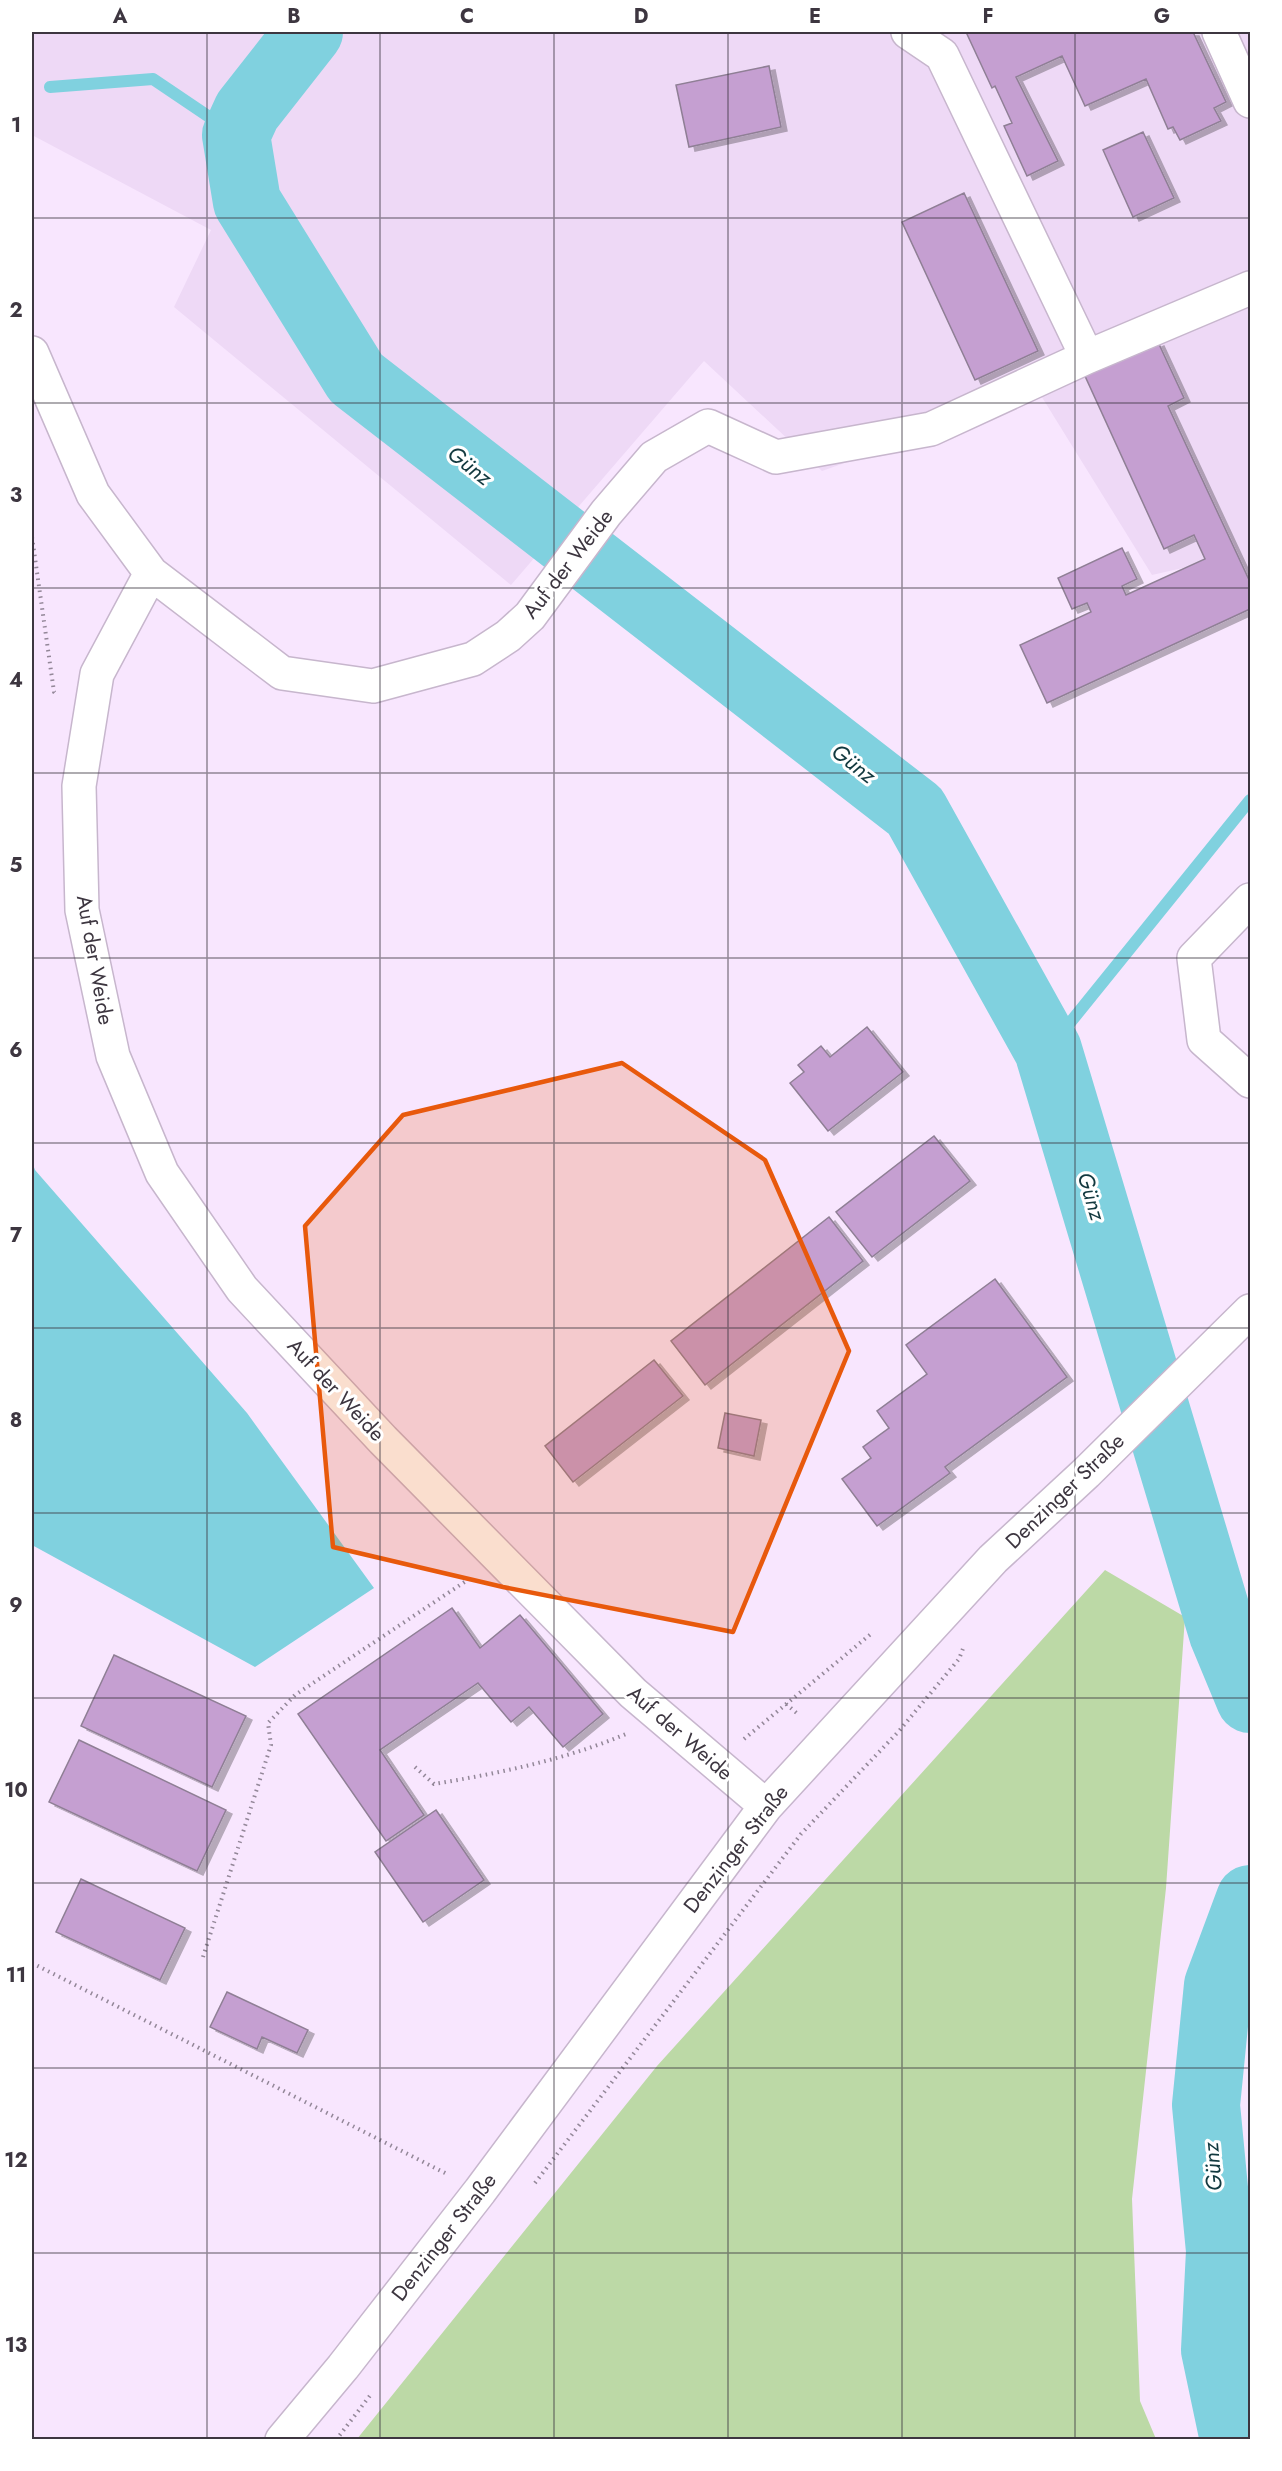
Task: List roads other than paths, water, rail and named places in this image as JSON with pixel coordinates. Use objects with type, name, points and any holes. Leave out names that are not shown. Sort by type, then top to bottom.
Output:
[{"type":"street","points":[[908,32],[942,55],[1087,357],[1251,288]]},
{"type":"street","points":[[1219,32],[1251,101]]},
{"type":"street","points":[[32,352],[93,494],[151,573]]},
{"type":"street","name":"Auf der Weide","points":[[766,1806],[633,1693],[383,1440],[242,1289],[162,1173],[113,1056],[82,910],[79,786],[97,674],[151,573],[282,673],[373,686],[473,659],[508,636],[530,616],[606,513],[654,457],[708,426],[776,457],[931,429],[1087,357]]},
{"type":"street","points":[[1251,900],[1194,958],[1203,1040],[1251,1081]]},
{"type":"street","name":"Denzinger Straße","points":[[282,2439],[343,2367],[480,2191],[766,1806],[993,1559],[1251,1311]]},
{"type":"water","points":[[32,1162],[35,1170],[247,1413],[374,1588],[255,1667],[32,1545]]},
{"type":"waterway","name":"Günz","points":[[309,32],[247,111],[236,135],[247,202],[356,378],[915,811],[1048,1050],[1223,1634],[1250,1699]]},
{"type":"waterway","points":[[50,87],[153,79],[236,135]]},
{"type":"waterway","points":[[1048,1050],[1250,800]]},
{"type":"waterway","name":"Günz","points":[[1234,2440],[1215,2350],[1220,2251],[1206,2105],[1218,1985],[1250,1899]]}]
